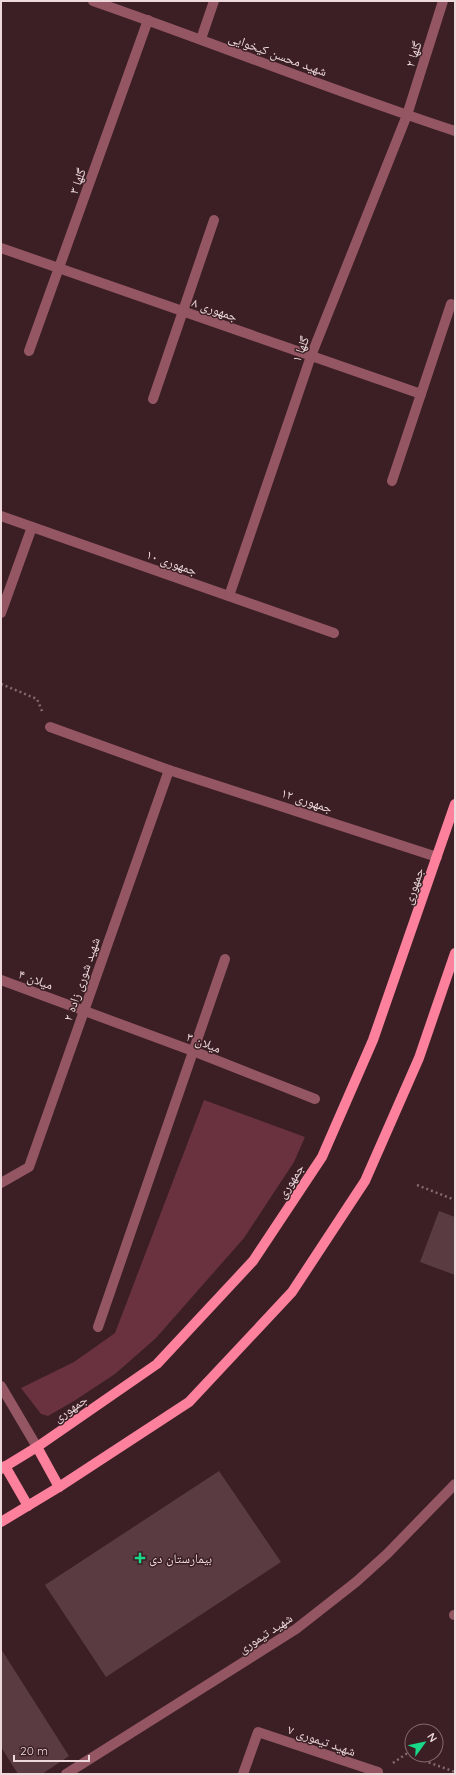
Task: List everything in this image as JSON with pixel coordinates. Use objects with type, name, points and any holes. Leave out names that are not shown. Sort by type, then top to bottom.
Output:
[{"type":"main road","name":"جمهوری","points":[[2,1464],[37,1446],[157,1364],[253,1261],[322,1157],[373,1040],[455,804]]},
{"type":"main road","points":[[1,1522],[59,1487],[189,1402],[292,1292],[365,1181],[419,1058],[455,953]]},
{"type":"main road","points":[[37,1446],[59,1487]]},
{"type":"main road","points":[[2,1464],[28,1506]]},
{"type":"street","name":"شهید محسن کیخوایی","points":[[93,1],[455,131]]},
{"type":"street","points":[[201,39],[214,1]]},
{"type":"street","name":"گلها ۲","points":[[407,115],[443,1]]},
{"type":"street","name":"گلها ۳","points":[[29,351],[148,20]]},
{"type":"street","name":"گلها ۱","points":[[229,596],[311,356],[407,115]]},
{"type":"street","points":[[153,399],[214,220]]},
{"type":"street","name":"جمهوری ۸","points":[[1,248],[421,394]]},
{"type":"street","points":[[392,481],[451,304]]},
{"type":"street","name":"جمهوری ۱۰","points":[[1,516],[334,633]]},
{"type":"street","points":[[1,614],[32,527]]},
{"type":"street","name":"جمهوری ۱۲","points":[[50,727],[169,770],[437,857]]},
{"type":"street","name":"شهید شوری زاده ۲","points":[[1,1183],[29,1167],[169,770]]},
{"type":"street","points":[[98,1327],[225,959]]},
{"type":"street","name":"میلان ۴","points":[[1,980],[84,1011]]},
{"type":"street","name":"میلان ۳","points":[[84,1011],[193,1051],[314,1099]]},
{"type":"street","points":[[1,1386],[37,1446]]},
{"type":"street","name":"شهید تیموری","points":[[66,1774],[296,1629],[356,1582],[387,1554],[455,1484]]},
{"type":"street","name":"شهید تیموری ۷","points":[[243,1774],[258,1732],[378,1772]]},
{"type":"path","points":[[1,684],[36,699],[50,727]]},
{"type":"path","points":[[417,1185],[455,1200]]},
{"type":"path","points":[[378,1772],[406,1754],[455,1772]]},
{"type":"shaded area","points":[[204,1100],[305,1137],[294,1162],[244,1238],[156,1338],[115,1374],[48,1416],[41,1414],[21,1388],[74,1362],[115,1333]]},
{"type":"building","points":[[439,1211],[455,1217],[455,1275],[420,1262]]},
{"type":"building","points":[[219,1471],[281,1562],[106,1677],[45,1585]]},
{"type":"building","points":[[1,1649],[69,1756],[42,1774],[18,1774],[1,1747]]},
{"type":"place","name":"بیمارستان دی","points":[[140,1558]]}]
